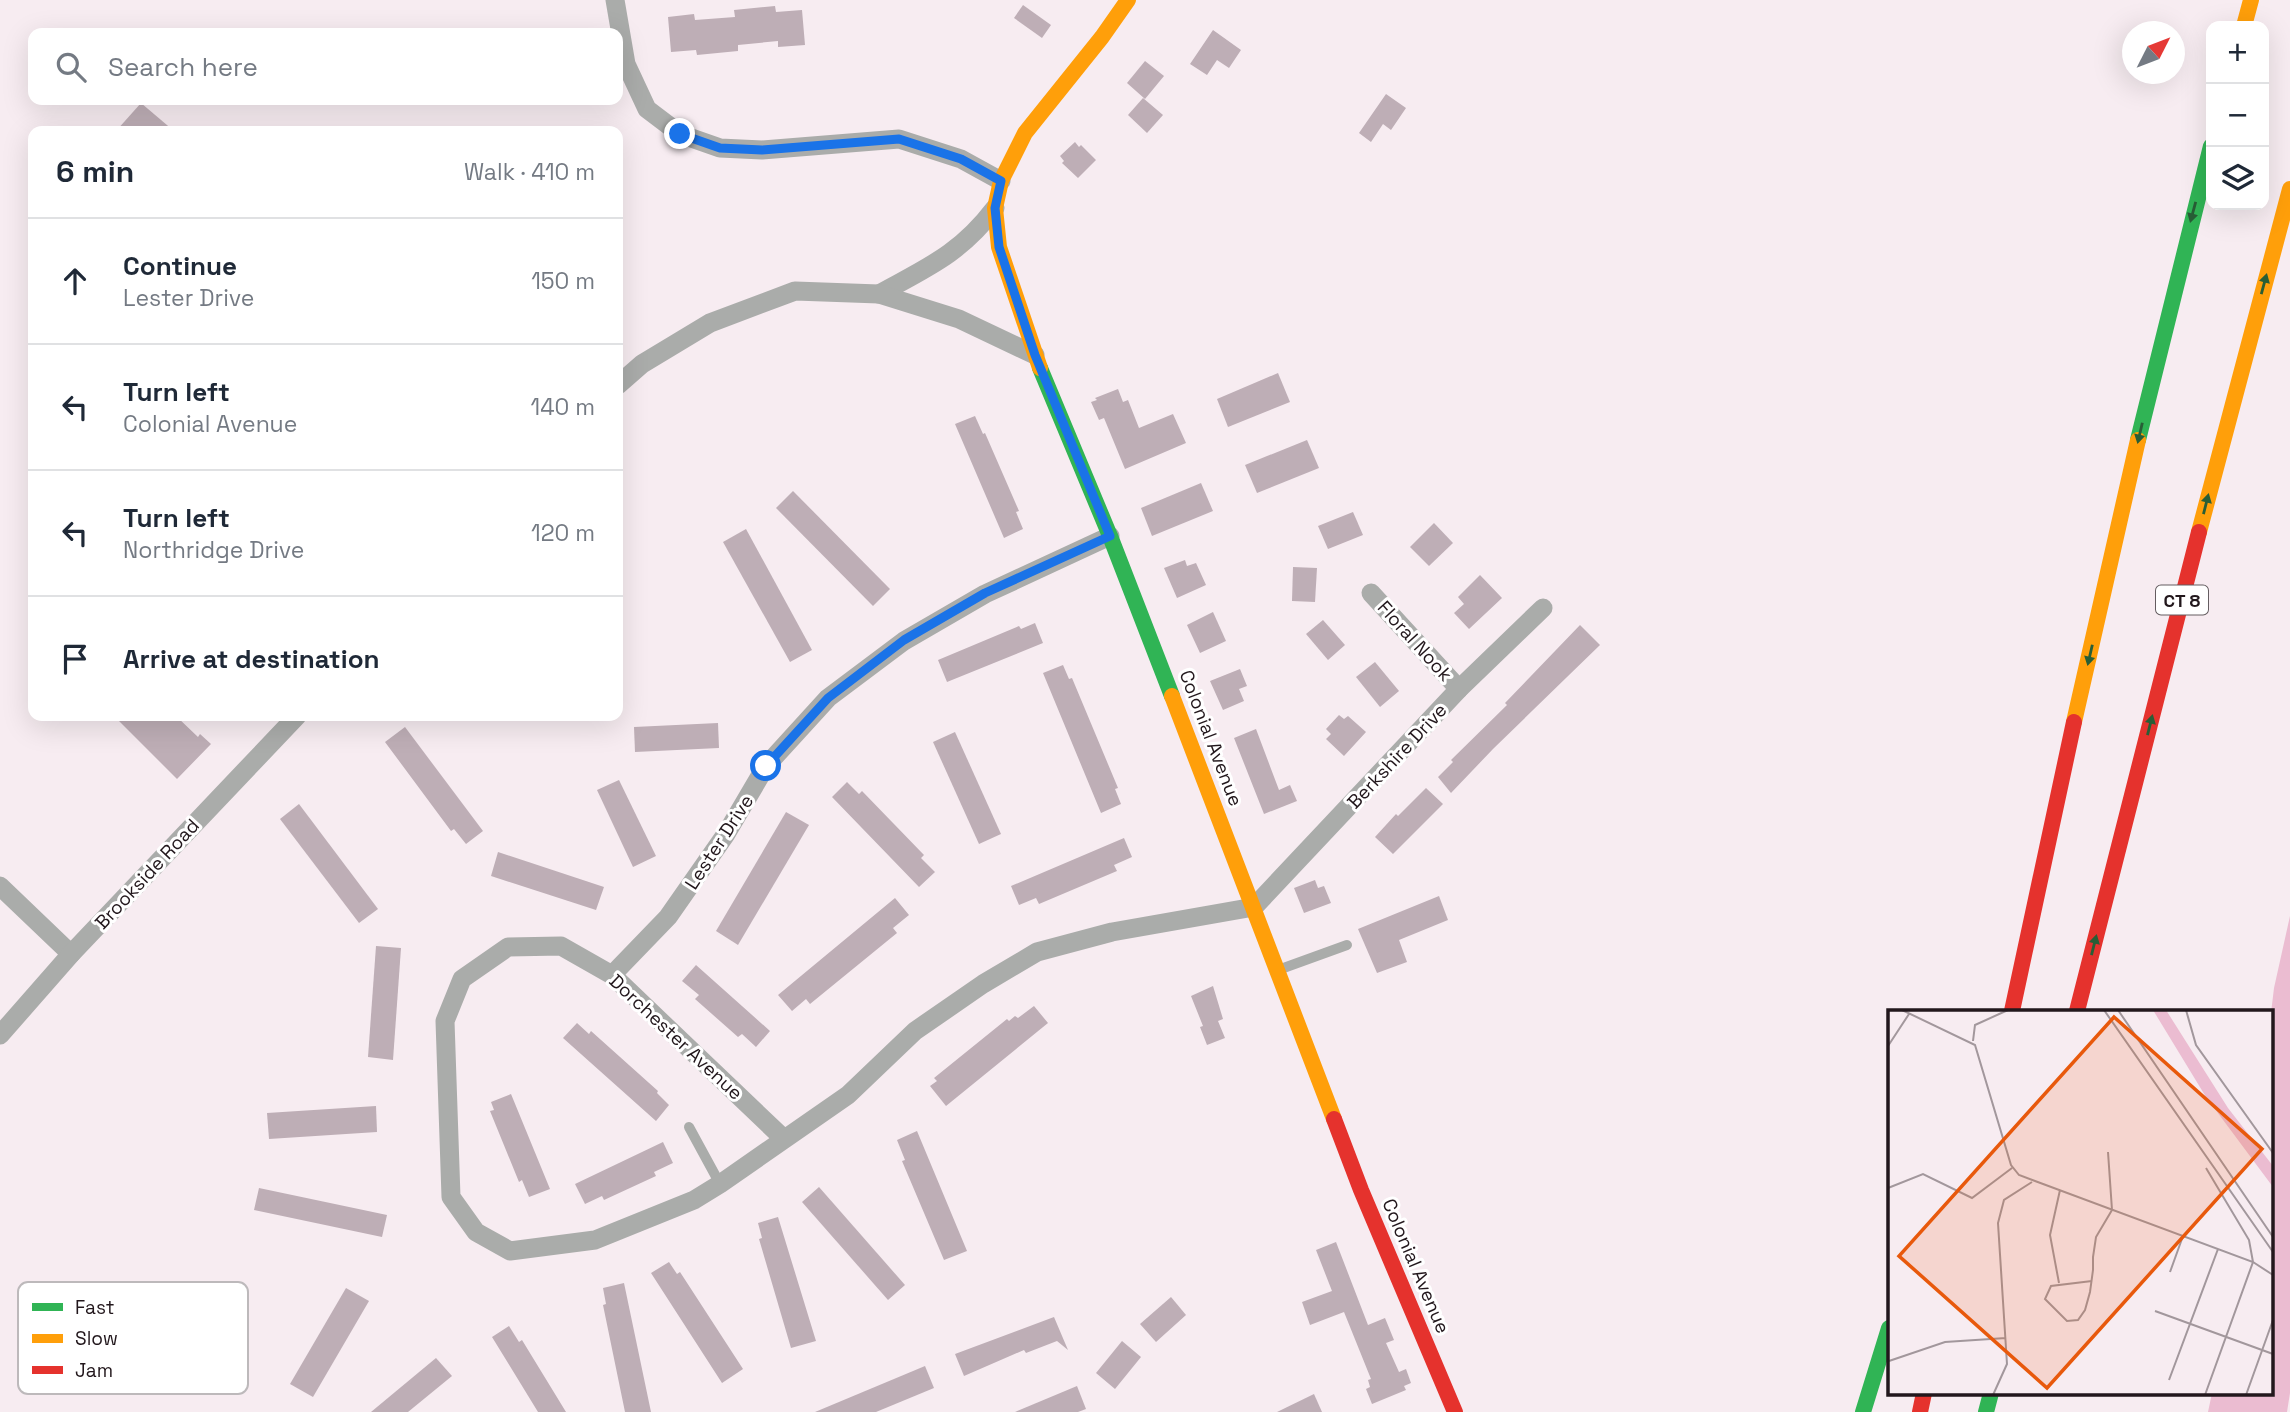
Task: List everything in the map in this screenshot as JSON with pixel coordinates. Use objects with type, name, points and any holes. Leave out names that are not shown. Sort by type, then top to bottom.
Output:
[{"type":"main road","name":"Colonial Avenue","points":[[1128,0],[1025,133],[1001,181],[995,208],[999,247],[1035,355],[1110,536],[1361,1190],[1452,1411]]},
{"type":"main road","points":[[2245,21],[2251,0]]},
{"type":"main road","points":[[2012,1010],[2174,282],[2211,147]]},
{"type":"main road","name":"CT 8","points":[[2077,1010],[2227,421],[2290,189]]},
{"type":"main road","points":[[2011,937],[2082,690]]},
{"type":"main road","points":[[1863,1412],[1888,1331]]},
{"type":"main road","points":[[1920,1412],[1924,1394]]},
{"type":"street","points":[[615,0],[620,28]]},
{"type":"street","points":[[623,47],[626,64],[647,109],[680,134],[720,148],[762,150],[899,139],[961,159],[1001,181]]},
{"type":"street","points":[[879,294],[946,258],[978,230],[995,208]]},
{"type":"street","points":[[623,381],[642,364],[710,323],[795,291],[879,294],[959,319],[1035,355]]},
{"type":"street","name":"Lester Drive","points":[[612,975],[668,918],[726,834],[766,766],[828,698],[904,640],[985,593],[1110,536]]},
{"type":"street","name":"Floral Nook","points":[[1371,593],[1459,689]]},
{"type":"street","name":"Berkshire Drive","points":[[1254,907],[1459,689],[1543,608]]},
{"type":"street","name":"Brookside Road","points":[[0,1035],[72,954],[291,721]]},
{"type":"street","points":[[0,886],[72,954]]},
{"type":"street","name":"Dorchester Avenue","points":[[784,1139],[612,975],[561,946],[508,947],[462,979],[445,1021],[452,1198],[476,1232],[510,1251],[595,1240],[694,1200],[720,1184],[848,1095],[915,1031],[983,984],[1037,952],[1112,932],[1254,907]]},
{"type":"lane","points":[[1278,970],[1347,946]]},
{"type":"lane","points":[[689,1127],[720,1184]]},
{"type":"shaded area","points":[[2290,916],[2290,1393],[2287,1412],[2208,1412],[2212,1394],[2272,1394],[2271,1010]]},
{"type":"building","points":[[1023,5],[1051,25],[1042,38],[1014,18]]},
{"type":"building","points":[[775,6],[776,12],[802,10],[805,45],[778,47],[778,41],[738,45],[738,51],[697,55],[696,50],[671,52],[668,17],[694,14],[695,20],[735,17],[734,10]]},
{"type":"building","points":[[1213,30],[1241,50],[1229,68],[1217,60],[1207,75],[1190,64]]},
{"type":"building","points":[[1145,61],[1164,76],[1145,99],[1127,83]]},
{"type":"building","points":[[1386,94],[1406,108],[1391,130],[1383,124],[1371,142],[1359,133]]},
{"type":"building","points":[[1143,98],[1163,115],[1147,133],[1128,115]]},
{"type":"building","points":[[139,105],[143,105],[168,126],[120,126]]},
{"type":"building","points":[[1075,142],[1096,160],[1078,178],[1062,163],[1064,161],[1060,156]]},
{"type":"building","points":[[1278,373],[1290,402],[1228,427],[1217,399]]},
{"type":"building","points":[[1118,389],[1123,402],[1128,400],[1139,428],[1173,414],[1186,443],[1125,469],[1104,418],[1099,420],[1091,402]]},
{"type":"building","points":[[975,416],[1019,511],[1016,512],[1023,529],[1004,538],[955,424]]},
{"type":"building","points":[[1307,440],[1319,468],[1257,493],[1245,465]]},
{"type":"building","points":[[1201,483],[1213,511],[1152,536],[1141,508]]},
{"type":"building","points":[[793,491],[890,589],[873,606],[776,508]]},
{"type":"building","points":[[1353,512],[1363,535],[1328,549],[1318,526]]},
{"type":"building","points":[[1434,523],[1453,543],[1429,566],[1410,547]]},
{"type":"building","points":[[746,529],[812,650],[790,662],[723,542]]},
{"type":"building","points":[[1185,560],[1187,566],[1196,563],[1206,585],[1177,598],[1164,568]]},
{"type":"building","points":[[1293,567],[1317,568],[1315,602],[1292,601]]},
{"type":"building","points":[[1480,575],[1502,598],[1469,629],[1454,613],[1464,604],[1458,597]]},
{"type":"building","points":[[1213,612],[1226,641],[1200,653],[1187,625]]},
{"type":"building","points":[[1323,620],[1345,645],[1328,660],[1306,634]]},
{"type":"building","points":[[1035,623],[1043,643],[947,682],[938,660],[1019,626],[1021,629]]},
{"type":"building","points":[[1580,625],[1600,645],[1451,793],[1438,777],[1453,762],[1451,760],[1507,705],[1505,703]]},
{"type":"building","points":[[1375,662],[1399,691],[1380,707],[1356,677]]},
{"type":"building","points":[[1063,665],[1069,679],[1072,678],[1118,788],[1115,789],[1121,804],[1101,813],[1043,673]]},
{"type":"building","points":[[1240,669],[1247,686],[1239,689],[1244,701],[1223,710],[1210,681]]},
{"type":"building","points":[[1339,715],[1344,719],[1348,716],[1366,732],[1344,756],[1326,739],[1331,734],[1326,729]]},
{"type":"building","points":[[119,721],[181,721],[198,737],[200,734],[211,744],[177,779]]},
{"type":"building","points":[[718,723],[719,748],[635,752],[634,727]]},
{"type":"building","points":[[405,727],[483,831],[466,844],[454,829],[451,831],[385,742]]},
{"type":"building","points":[[1256,729],[1279,790],[1290,785],[1297,801],[1264,814],[1234,738]]},
{"type":"building","points":[[955,732],[1001,834],[979,844],[933,742]]},
{"type":"building","points":[[619,780],[656,856],[633,867],[597,790]]},
{"type":"building","points":[[847,782],[859,794],[862,791],[924,855],[921,858],[935,872],[919,887],[832,797]]},
{"type":"building","points":[[1426,788],[1443,804],[1393,854],[1375,837]]},
{"type":"building","points":[[299,804],[378,909],[359,923],[280,819]]},
{"type":"building","points":[[786,812],[809,825],[738,945],[716,931]]},
{"type":"building","points":[[1124,838],[1132,857],[1114,865],[1117,871],[1039,904],[1036,898],[1019,905],[1011,886]]},
{"type":"building","points":[[498,852],[604,887],[596,910],[491,876]]},
{"type":"building","points":[[1315,880],[1318,888],[1324,886],[1331,903],[1304,913],[1294,888]]},
{"type":"building","points":[[1439,896],[1448,920],[1399,940],[1407,962],[1377,973],[1358,929]]},
{"type":"building","points":[[895,898],[909,915],[893,928],[897,933],[810,1004],[806,999],[792,1011],[778,995]]},
{"type":"building","points":[[376,946],[401,948],[393,1060],[368,1057]]},
{"type":"building","points":[[696,965],[770,1031],[756,1047],[742,1034],[738,1037],[695,999],[699,995],[682,981]]},
{"type":"building","points":[[1213,986],[1223,1019],[1218,1021],[1225,1038],[1207,1045],[1191,996]]},
{"type":"building","points":[[1034,1006],[1048,1023],[946,1106],[930,1086],[937,1081],[934,1078],[1007,1019],[1009,1021],[1015,1016],[1018,1018]]},
{"type":"building","points":[[577,1023],[589,1034],[591,1031],[658,1091],[669,1105],[656,1121],[563,1038]]},
{"type":"building","points":[[511,1094],[550,1189],[529,1197],[522,1180],[519,1182],[490,1111],[494,1110],[491,1102]]},
{"type":"building","points":[[376,1106],[377,1132],[269,1139],[267,1113]]},
{"type":"building","points":[[917,1131],[967,1251],[944,1260],[902,1161],[905,1160],[897,1140]]},
{"type":"building","points":[[663,1142],[673,1163],[654,1172],[656,1176],[604,1200],[602,1196],[585,1204],[575,1184]]},
{"type":"building","points":[[819,1187],[905,1285],[888,1300],[802,1202]]},
{"type":"building","points":[[259,1188],[387,1215],[382,1237],[254,1210]]},
{"type":"building","points":[[778,1217],[816,1341],[791,1348],[759,1239],[762,1238],[758,1223]]},
{"type":"building","points":[[1336,1242],[1368,1325],[1385,1318],[1394,1340],[1386,1343],[1399,1372],[1406,1369],[1411,1383],[1404,1386],[1406,1390],[1372,1404],[1366,1389],[1370,1387],[1368,1380],[1371,1379],[1344,1312],[1310,1325],[1302,1302],[1332,1291],[1316,1250]]},
{"type":"building","points":[[669,1262],[677,1274],[680,1272],[743,1369],[722,1383],[651,1273]]},
{"type":"building","points":[[624,1283],[651,1412],[625,1412],[603,1305],[606,1304],[603,1288]]},
{"type":"building","points":[[346,1288],[369,1301],[313,1397],[290,1384]]},
{"type":"building","points":[[1171,1297],[1186,1315],[1156,1342],[1140,1324]]},
{"type":"building","points":[[1054,1317],[1068,1350],[1057,1341],[1026,1353],[1024,1350],[964,1376],[955,1354]]},
{"type":"building","points":[[509,1326],[519,1342],[522,1340],[566,1412],[538,1412],[492,1337]]},
{"type":"building","points":[[1122,1341],[1141,1357],[1115,1389],[1096,1373]]},
{"type":"building","points":[[436,1358],[452,1376],[408,1412],[371,1412]]},
{"type":"building","points":[[925,1366],[934,1388],[876,1412],[815,1412]]},
{"type":"building","points":[[1077,1386],[1086,1409],[1078,1412],[1015,1412]]},
{"type":"building","points":[[1314,1394],[1322,1412],[1277,1412]]},
{"type":"traffic: fast","points":[[2138,440],[2211,147]]},
{"type":"traffic: fast","points":[[1040,368],[1110,536],[1172,696]]},
{"type":"traffic: fast","points":[[1863,1412],[1888,1331]]},
{"type":"traffic: fast","points":[[1986,1412],[1991,1394]]},
{"type":"traffic: slow","points":[[1040,368],[999,247],[995,208],[1001,181],[1025,133],[1128,0]]},
{"type":"traffic: slow","points":[[2245,21],[2251,0]]},
{"type":"traffic: slow","points":[[2199,532],[2290,189]]},
{"type":"traffic: slow","points":[[2074,722],[2138,440]]},
{"type":"traffic: slow","points":[[1172,696],[1334,1119]]},
{"type":"traffic: jam","points":[[2077,1010],[2199,532]]},
{"type":"traffic: jam","points":[[2012,1010],[2074,722]]},
{"type":"traffic: jam","points":[[1334,1119],[1361,1190],[1455,1412]]},
{"type":"traffic: jam","points":[[1920,1412],[1924,1394]]},
{"type":"route","points":[[680,134],[720,148],[762,150],[899,139],[961,159],[1001,181],[995,208],[999,247],[1035,355],[1110,536],[985,593],[904,640],[828,698],[766,766]]}]
